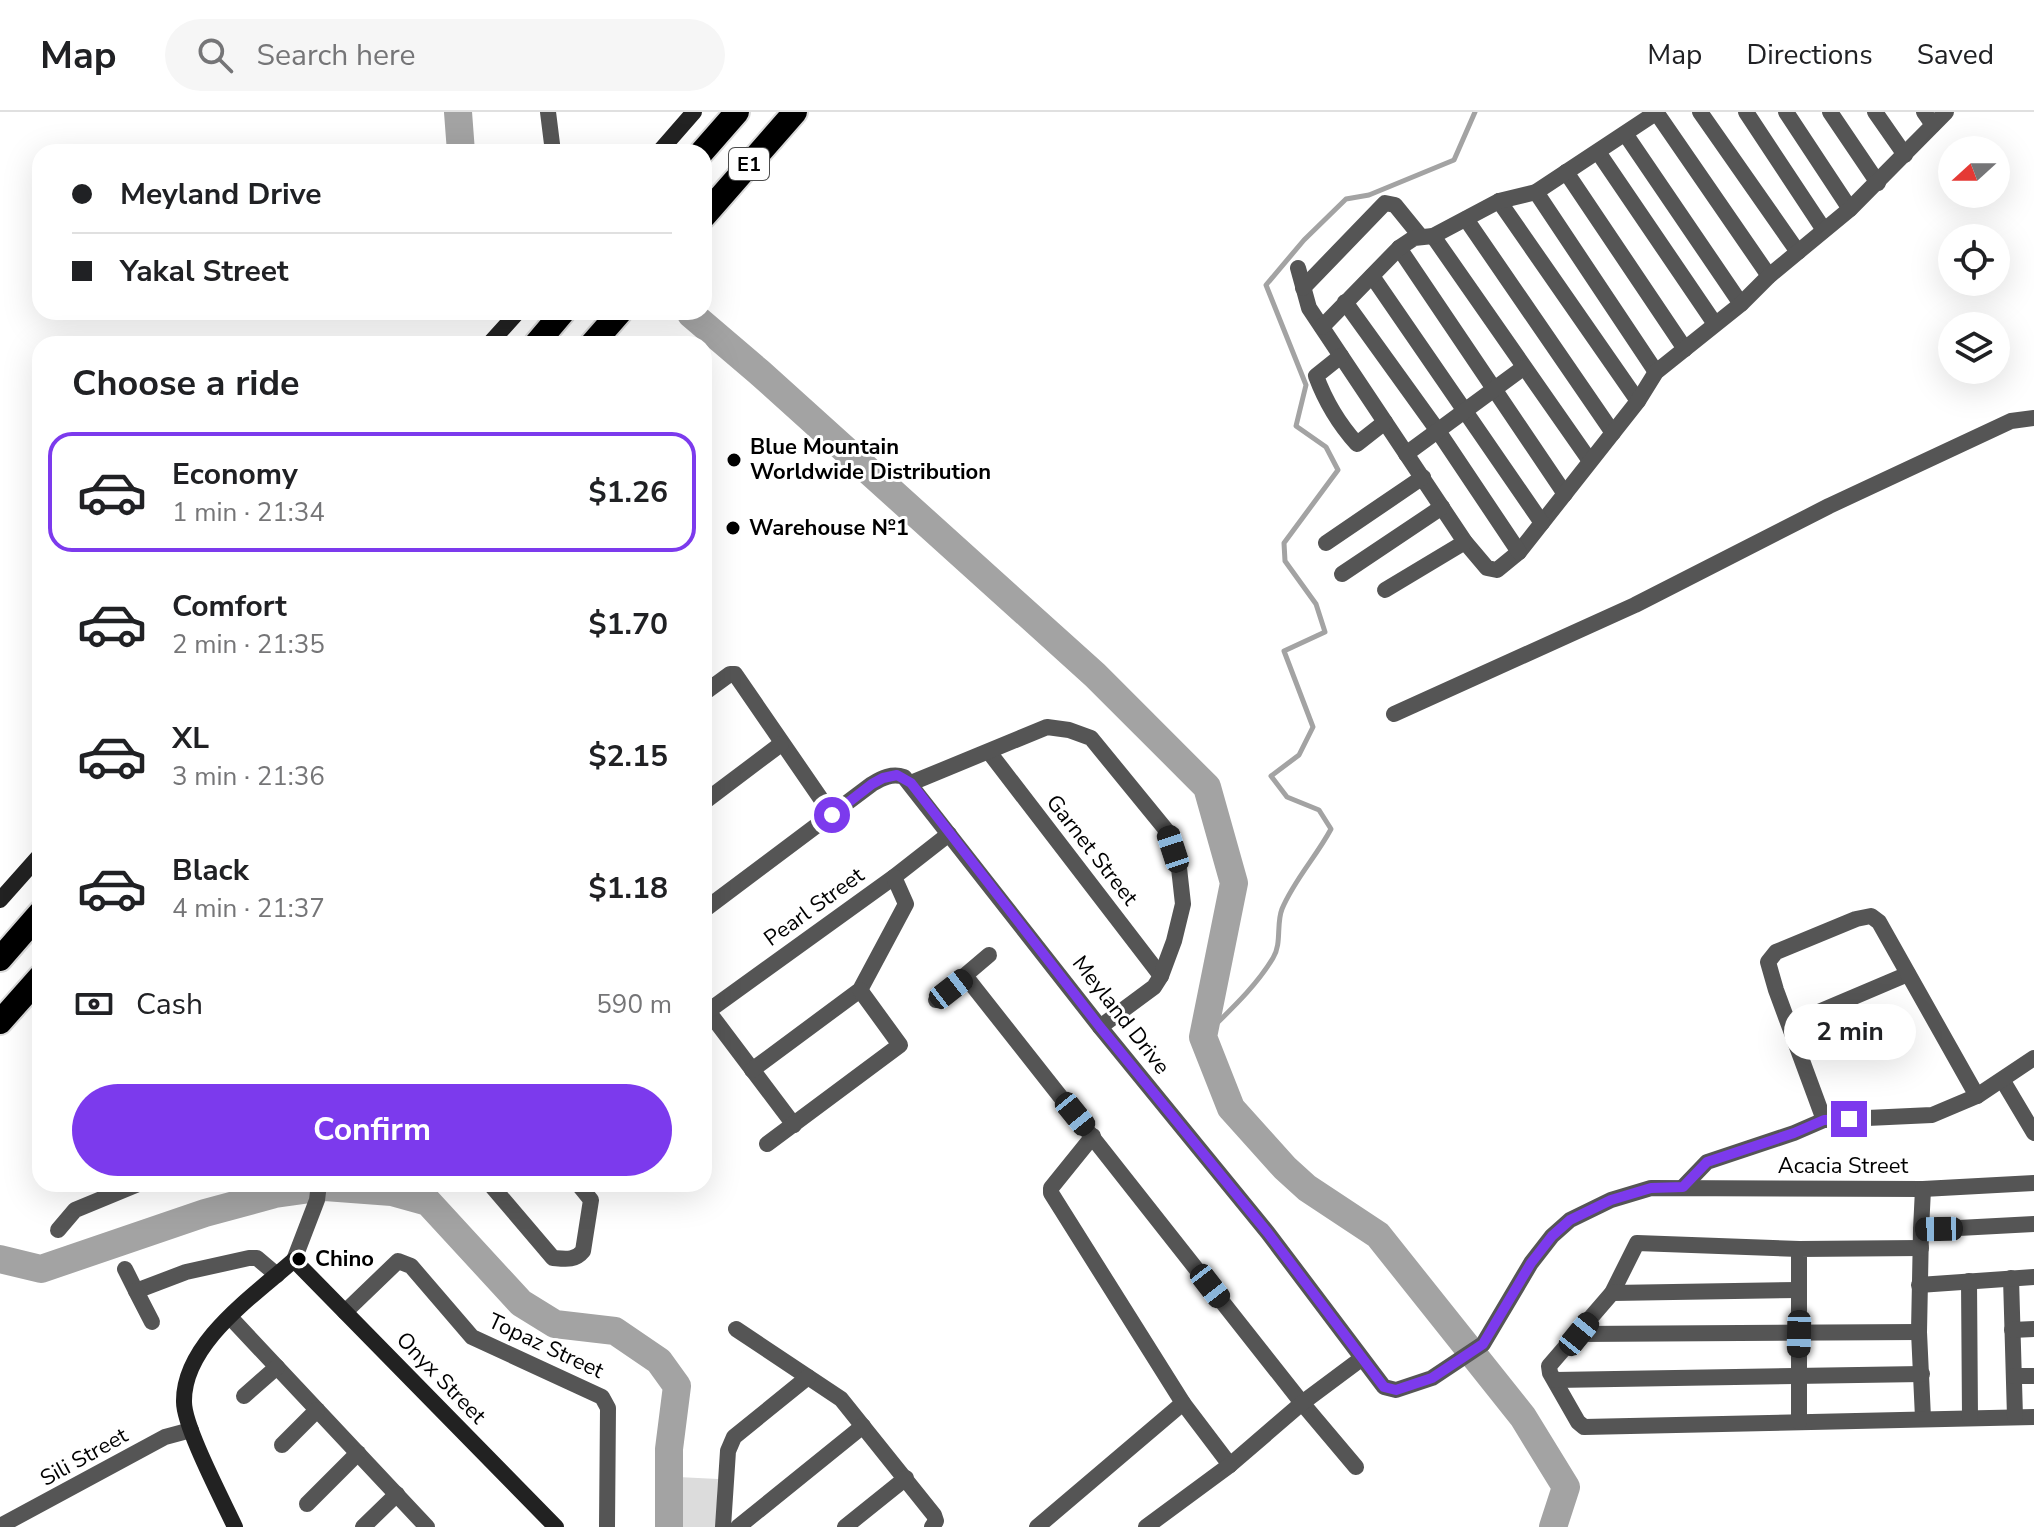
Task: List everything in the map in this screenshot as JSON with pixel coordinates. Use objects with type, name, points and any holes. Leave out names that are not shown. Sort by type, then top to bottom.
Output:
[{"type":"highway","name":"E1","points":[[709,144],[737,112]]},
{"type":"highway","name":"E1","points":[[712,207],[795,112]]},
{"type":"highway","points":[[543,336],[556,320]]},
{"type":"highway","points":[[599,336],[613,320]]},
{"type":"highway","points":[[0,959],[32,922]]},
{"type":"highway","points":[[0,1022],[32,986]]},
{"type":"street","points":[[548,112],[552,144]]},
{"type":"street","points":[[666,144],[694,112]]},
{"type":"street","points":[[1322,327],[1399,248],[1414,238],[1427,237],[1499,201],[1536,192],[1626,135],[1656,112],[1769,276]]},
{"type":"street","points":[[1700,112],[1798,252]]},
{"type":"street","points":[[1746,112],[1824,230]]},
{"type":"street","points":[[1786,112],[1850,209]]},
{"type":"street","points":[[1830,112],[1878,183]]},
{"type":"street","points":[[1875,112],[1905,155]]},
{"type":"street","points":[[1298,268],[1309,308],[1465,542],[1487,568],[1497,570],[1519,552],[1638,401],[1656,372],[1741,304],[1769,276],[1850,209],[1905,155],[1929,119],[1946,112]]},
{"type":"street","points":[[1626,135],[1741,304]]},
{"type":"street","points":[[1598,152],[1715,324]]},
{"type":"street","points":[[1566,172],[1685,349]]},
{"type":"street","points":[[1536,192],[1656,372]]},
{"type":"street","points":[[1499,201],[1638,401]]},
{"type":"street","points":[[1303,288],[1385,203],[1395,205],[1427,237],[1590,461]]},
{"type":"street","points":[[1466,219],[1613,433]]},
{"type":"street","points":[[1399,248],[1565,494]]},
{"type":"street","points":[[1372,276],[1542,523]]},
{"type":"street","points":[[1345,302],[1438,431],[1519,552]]},
{"type":"street","points":[[496,336],[511,320]]},
{"type":"street","points":[[1341,356],[1316,376],[1325,401],[1341,426],[1357,444],[1385,422]]},
{"type":"street","points":[[1406,454],[1496,391],[1523,368]]},
{"type":"street","points":[[1394,714],[1635,605],[1829,506],[2011,421],[2034,418]]},
{"type":"street","points":[[1326,543],[1423,477]]},
{"type":"street","points":[[1342,574],[1442,507]]},
{"type":"street","points":[[1385,590],[1465,542]]},
{"type":"street","points":[[712,687],[730,674],[735,674],[832,815]]},
{"type":"street","points":[[712,904],[883,778],[897,775],[911,783],[1047,727],[1069,730],[1091,738],[1167,831],[1179,868],[1183,904],[1174,941],[1154,987],[1100,1027]]},
{"type":"street","points":[[712,796],[781,744]]},
{"type":"street","name":"Garnet Street","points":[[989,752],[1161,976]]},
{"type":"street","name":"Meyland Drive","points":[[911,783],[1100,1027],[1268,1233],[1384,1387],[1396,1390],[1432,1378],[1483,1344]]},
{"type":"street","name":"Pearl Street","points":[[712,1008],[949,834]]},
{"type":"street","points":[[0,900],[32,864]]},
{"type":"street","points":[[752,1070],[860,990],[906,904],[894,877]]},
{"type":"street","points":[[1824,1120],[1768,962],[1776,952],[1856,919],[1871,916],[1879,922],[1977,1096]]},
{"type":"street","points":[[936,1000],[989,955]]},
{"type":"street","points":[[1790,1024],[1908,974]]},
{"type":"street","points":[[966,977],[1356,1467]]},
{"type":"street","points":[[767,1144],[900,1045],[860,990]]},
{"type":"street","points":[[712,1020],[794,1125]]},
{"type":"street","points":[[1683,1187],[1707,1162],[1824,1120],[1925,1116],[1977,1096],[2034,1058]]},
{"type":"street","points":[[2003,1081],[2034,1133]]},
{"type":"street","points":[[1093,1136],[1051,1188],[1051,1193],[1183,1403],[1230,1465]]},
{"type":"street","name":"Acacia Street","points":[[1483,1344],[1531,1263],[1552,1236],[1570,1220],[1611,1200],[1651,1188],[1923,1189],[2034,1183]]},
{"type":"street","points":[[1923,1189],[1919,1285],[1923,1418]]},
{"type":"street","points":[[58,1230],[75,1210],[119,1192]]},
{"type":"street","points":[[235,1527],[191,1430],[183,1403],[192,1365],[214,1332],[294,1260],[318,1192]]},
{"type":"street","points":[[497,1192],[553,1258],[569,1259],[583,1251],[591,1200],[584,1192]]},
{"type":"street","points":[[1921,1230],[2034,1224]]},
{"type":"street","points":[[1921,1248],[1799,1249],[1639,1242],[1612,1293],[1549,1366],[1550,1373],[1578,1422],[1584,1427],[2034,1417]]},
{"type":"street","points":[[1799,1249],[1799,1422]]},
{"type":"street","points":[[136,1291],[186,1272],[249,1258],[257,1258],[277,1275]]},
{"type":"street","name":"Onyx Street","points":[[294,1260],[556,1527]]},
{"type":"street","name":"Topaz Street","points":[[345,1312],[398,1261],[404,1261],[472,1337],[602,1397],[608,1408],[607,1527]]},
{"type":"street","points":[[125,1269],[152,1322]]},
{"type":"street","points":[[1919,1285],[2034,1277]]},
{"type":"street","points":[[2011,1278],[2015,1417]]},
{"type":"street","points":[[1969,1281],[1970,1418]]},
{"type":"street","points":[[1612,1293],[1798,1290]]},
{"type":"street","points":[[230,1317],[427,1527]]},
{"type":"street","points":[[736,1329],[841,1399],[906,1478],[934,1524]]},
{"type":"street","points":[[2012,1330],[2034,1329]]},
{"type":"street","points":[[1579,1334],[1919,1332]]},
{"type":"street","points":[[1146,1527],[1230,1465],[1302,1403],[1361,1359]]},
{"type":"street","points":[[244,1396],[277,1367]]},
{"type":"street","points":[[1555,1380],[1922,1374]]},
{"type":"street","points":[[2014,1376],[2034,1376]]},
{"type":"street","points":[[723,1527],[728,1451],[734,1437],[808,1377]]},
{"type":"street","points":[[1037,1527],[1183,1403]]},
{"type":"street","points":[[282,1445],[317,1410]]},
{"type":"street","points":[[738,1527],[863,1426]]},
{"type":"street","name":"Sili Street","points":[[0,1526],[165,1437],[191,1430]]},
{"type":"street","points":[[307,1504],[358,1453]]},
{"type":"street","points":[[845,1527],[906,1478]]},
{"type":"street","points":[[363,1527],[397,1494]]},
{"type":"shaded area","points":[[678,1477],[718,1479],[716,1527],[676,1527]]},
{"type":"waterway","points":[[458,112],[460,144]]},
{"type":"waterway","points":[[1203,1037],[1250,990],[1273,958],[1282,909],[1331,829],[1319,810],[1287,797],[1271,776],[1299,755],[1313,727],[1284,651],[1325,632],[1316,604],[1285,561],[1284,543],[1338,470],[1326,447],[1296,426],[1306,385],[1266,285],[1304,240],[1346,199],[1369,195],[1454,160],[1475,112]]},
{"type":"waterway","points":[[698,320],[1095,675],[1207,787],[1234,883],[1203,1037],[1231,1108],[1307,1188],[1378,1235],[1523,1417],[1566,1487],[1553,1527]]},
{"type":"waterway","points":[[0,1259],[41,1269],[205,1213],[289,1192]]},
{"type":"waterway","points":[[392,1192],[428,1202],[521,1303],[555,1324],[615,1331],[659,1361],[677,1386],[669,1449],[669,1527]]},
{"type":"place","name":"Blue Mountain Worldwide Distribution","points":[[734,460]]},
{"type":"place","name":"Warehouse №1","points":[[733,528]]},
{"type":"place","name":"Chino","points":[[299,1259]]},
{"type":"route","points":[[832,815],[883,778],[897,775],[911,783],[1100,1027],[1268,1233],[1384,1387],[1396,1390],[1432,1378],[1483,1344],[1531,1263],[1552,1236],[1570,1220],[1611,1200],[1651,1188],[1683,1187],[1707,1162],[1824,1120],[1849,1119]]}]
